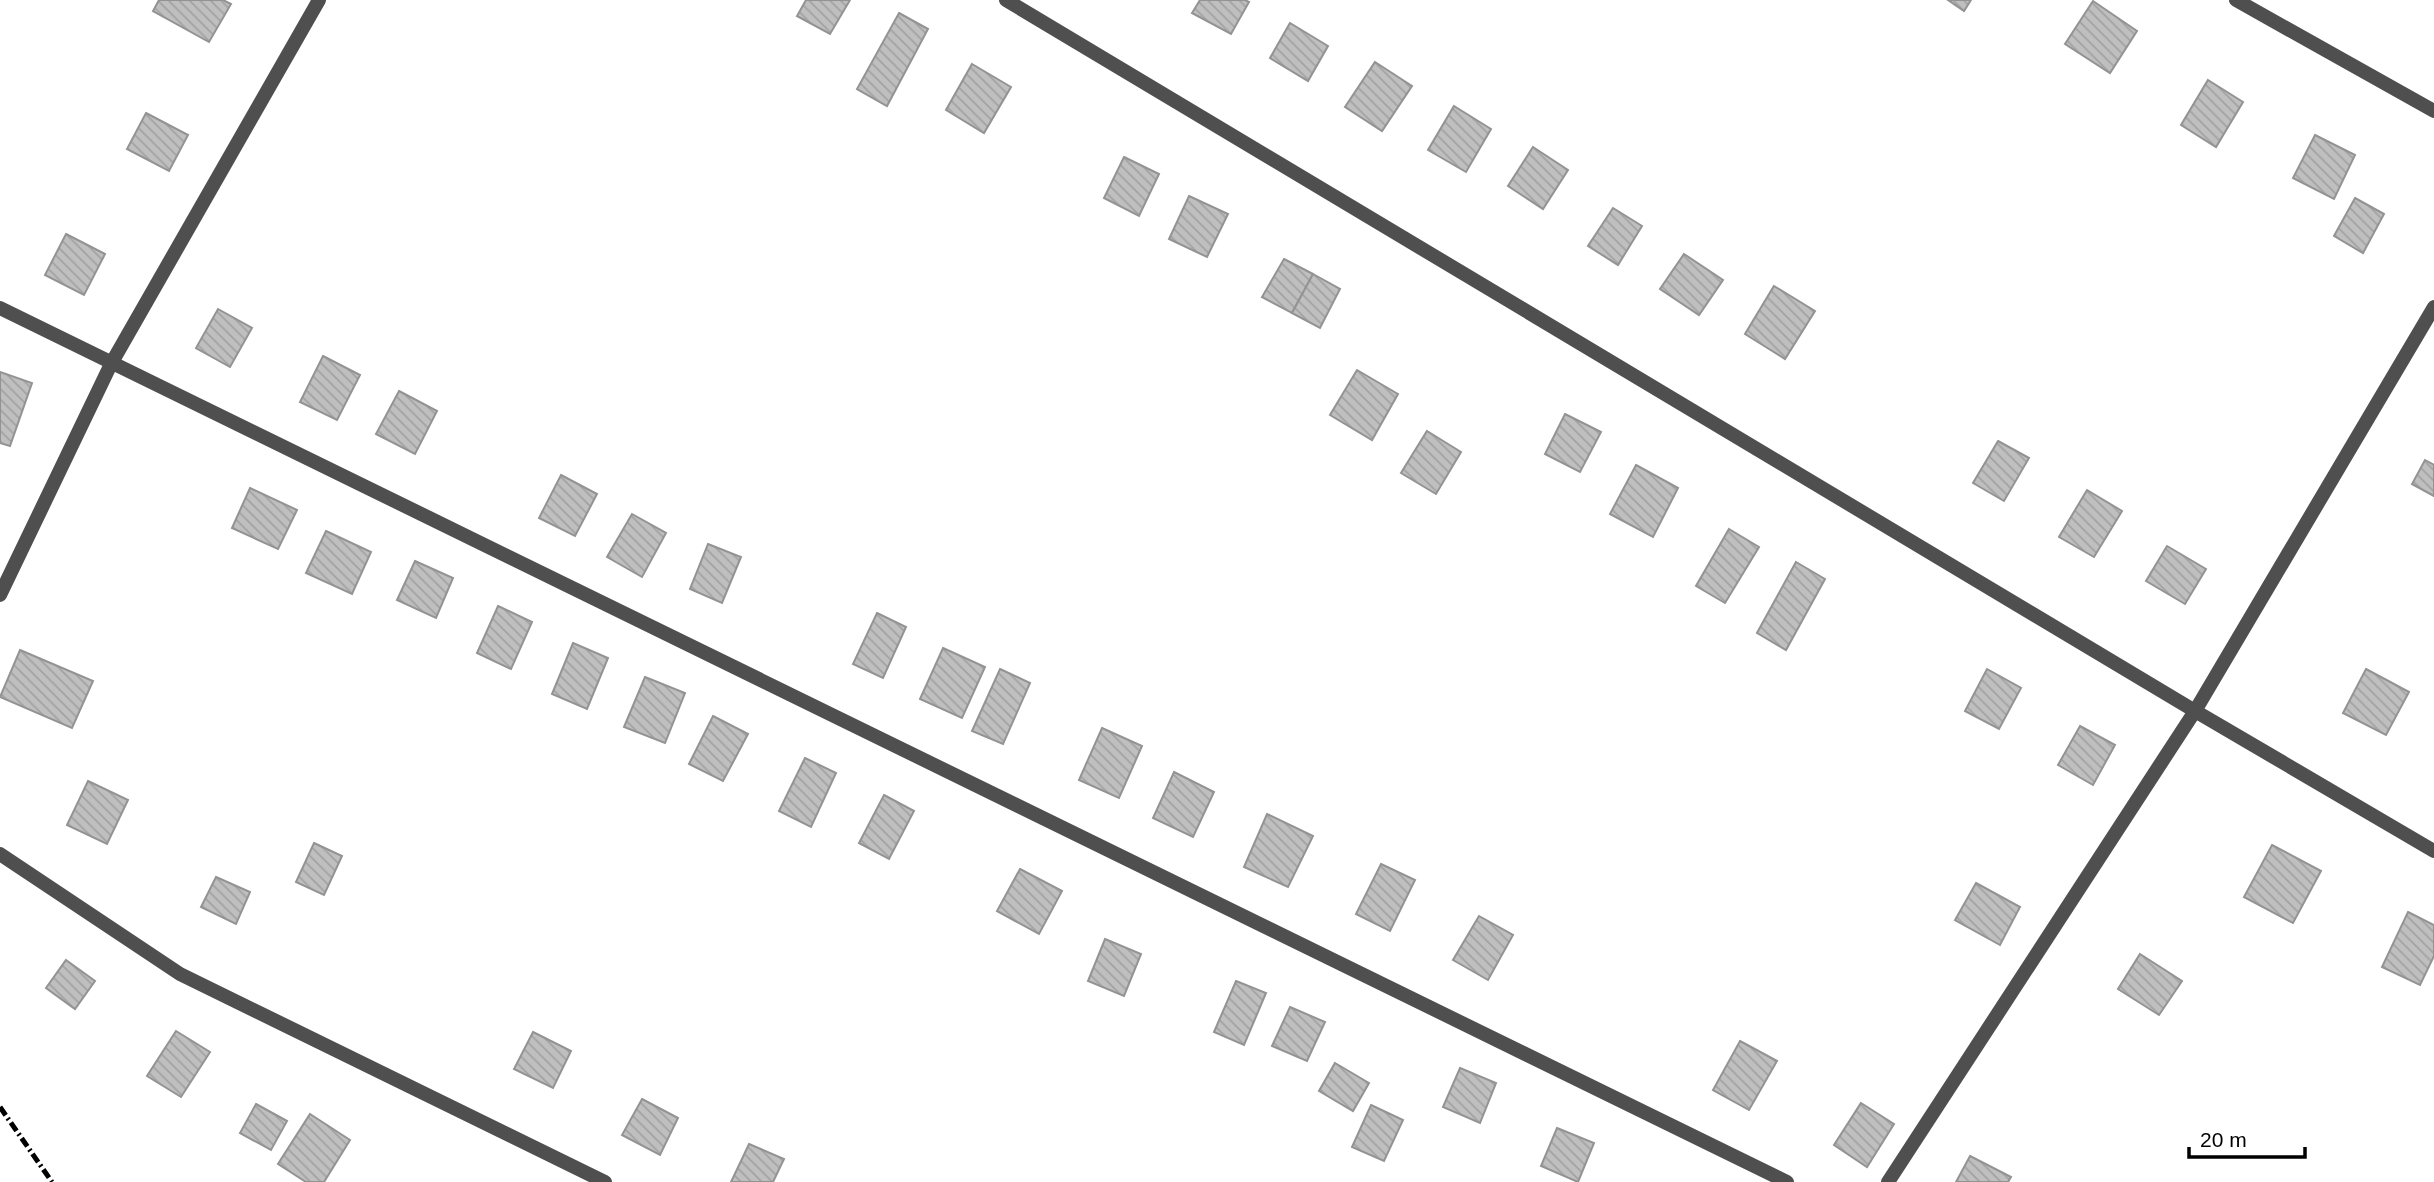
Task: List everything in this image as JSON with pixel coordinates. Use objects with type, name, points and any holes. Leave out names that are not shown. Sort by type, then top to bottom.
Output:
[{"type":"street","points":[[0,594],[111,364],[320,0]]},
{"type":"street","points":[[1006,0],[2434,851]]},
{"type":"street","points":[[2236,0],[2434,111]]},
{"type":"street","points":[[1888,1182],[2196,711],[2434,307]]},
{"type":"street","points":[[0,308],[1787,1182]]},
{"type":"street","points":[[0,855],[180,974],[605,1182]]},
{"type":"building","points":[[159,0],[223,0],[231,4],[209,42],[153,11]]},
{"type":"building","points":[[806,0],[850,0],[830,34],[797,16]]},
{"type":"building","points":[[1200,0],[1249,2],[1231,34],[1192,13]]},
{"type":"building","points":[[1948,0],[1971,0],[1964,11]]},
{"type":"building","points":[[2093,1],[2137,31],[2110,73],[2065,44]]},
{"type":"building","points":[[899,13],[928,29],[887,106],[857,89]]},
{"type":"building","points":[[1290,23],[1328,46],[1308,81],[1270,58]]},
{"type":"building","points":[[1375,62],[1412,86],[1382,131],[1345,107]]},
{"type":"building","points":[[972,64],[1011,87],[984,133],[946,110]]},
{"type":"building","points":[[2208,80],[2243,102],[2216,147],[2181,125]]},
{"type":"building","points":[[1454,106],[1491,129],[1466,172],[1428,150]]},
{"type":"building","points":[[146,113],[188,135],[169,171],[127,149]]},
{"type":"building","points":[[2315,135],[2355,155],[2334,199],[2293,178]]},
{"type":"building","points":[[1533,147],[1568,170],[1543,209],[1508,186]]},
{"type":"building","points":[[1124,157],[1159,174],[1139,216],[1104,198]]},
{"type":"building","points":[[1189,196],[1228,214],[1207,257],[1169,239]]},
{"type":"building","points":[[2355,198],[2384,214],[2363,253],[2334,236]]},
{"type":"building","points":[[1613,208],[1642,226],[1618,265],[1588,246]]},
{"type":"building","points":[[66,234],[105,254],[84,295],[45,275]]},
{"type":"building","points":[[1684,254],[1723,280],[1699,315],[1660,289]]},
{"type":"building","points":[[1284,259],[1313,274],[1292,313],[1262,297]]},
{"type":"building","points":[[1313,274],[1340,289],[1320,328],[1292,313]]},
{"type":"building","points":[[1774,286],[1815,311],[1785,359],[1745,334]]},
{"type":"building","points":[[218,309],[252,328],[230,367],[196,348]]},
{"type":"building","points":[[323,356],[360,375],[337,420],[300,402]]},
{"type":"building","points":[[1357,370],[1398,394],[1372,440],[1330,415]]},
{"type":"building","points":[[0,372],[32,383],[10,446],[0,443]]},
{"type":"building","points":[[399,391],[437,411],[415,454],[376,434]]},
{"type":"building","points":[[1565,414],[1601,432],[1580,472],[1545,454]]},
{"type":"building","points":[[1427,431],[1461,452],[1436,494],[1401,473]]},
{"type":"building","points":[[1998,441],[2029,458],[2004,501],[1973,483]]},
{"type":"building","points":[[2425,460],[2434,465],[2434,496],[2412,484]]},
{"type":"building","points":[[1636,465],[1678,488],[1653,537],[1610,514]]},
{"type":"building","points":[[561,475],[597,494],[575,536],[539,518]]},
{"type":"building","points":[[250,488],[297,510],[278,549],[232,528]]},
{"type":"building","points":[[2087,490],[2122,511],[2094,557],[2059,537]]},
{"type":"building","points":[[632,514],[666,533],[642,577],[607,557]]},
{"type":"building","points":[[1729,529],[1759,547],[1725,603],[1696,586]]},
{"type":"building","points":[[326,531],[371,552],[352,594],[306,573]]},
{"type":"building","points":[[708,544],[741,557],[722,603],[690,589]]},
{"type":"building","points":[[2167,546],[2206,569],[2185,604],[2146,581]]},
{"type":"building","points":[[415,561],[453,578],[436,618],[397,600]]},
{"type":"building","points":[[1796,562],[1825,579],[1786,650],[1757,633]]},
{"type":"building","points":[[498,606],[532,622],[511,669],[477,653]]},
{"type":"building","points":[[877,613],[906,627],[883,678],[853,664]]},
{"type":"building","points":[[573,643],[608,658],[587,709],[552,694]]},
{"type":"building","points":[[943,648],[985,667],[962,718],[920,699]]},
{"type":"building","points":[[20,650],[93,681],[72,728],[0,697]]},
{"type":"building","points":[[1000,669],[1030,683],[1003,744],[972,731]]},
{"type":"building","points":[[1987,669],[2021,688],[1999,729],[1965,711]]},
{"type":"building","points":[[2366,669],[2409,692],[2386,735],[2343,713]]},
{"type":"building","points":[[645,677],[685,693],[665,743],[624,727]]},
{"type":"building","points":[[713,716],[748,734],[723,781],[689,764]]},
{"type":"building","points":[[2080,726],[2115,745],[2093,785],[2058,765]]},
{"type":"building","points":[[1102,728],[1142,746],[1119,798],[1079,780]]},
{"type":"building","points":[[805,758],[836,773],[811,827],[779,811]]},
{"type":"building","points":[[1174,772],[1214,792],[1193,837],[1153,818]]},
{"type":"building","points":[[88,781],[128,800],[107,844],[67,825]]},
{"type":"building","points":[[884,795],[914,811],[889,859],[859,843]]},
{"type":"building","points":[[1267,814],[1313,836],[1288,887],[1244,867]]},
{"type":"building","points":[[314,843],[342,856],[324,895],[296,882]]},
{"type":"building","points":[[2272,845],[2321,871],[2293,923],[2244,897]]},
{"type":"building","points":[[1381,864],[1415,880],[1390,931],[1356,914]]},
{"type":"building","points":[[1020,869],[1062,891],[1039,934],[997,911]]},
{"type":"building","points":[[216,877],[250,892],[236,924],[201,907]]},
{"type":"building","points":[[1976,883],[2020,907],[2000,945],[1955,920]]},
{"type":"building","points":[[2408,912],[2434,925],[2434,956],[2420,985],[2382,967]]},
{"type":"building","points":[[1479,916],[1513,935],[1488,980],[1453,960]]},
{"type":"building","points":[[1105,939],[1141,954],[1124,996],[1088,981]]},
{"type":"building","points":[[2140,954],[2182,981],[2159,1015],[2118,989]]},
{"type":"building","points":[[66,960],[95,981],[75,1009],[46,988]]},
{"type":"building","points":[[1236,981],[1266,993],[1244,1045],[1214,1032]]},
{"type":"building","points":[[1290,1007],[1325,1022],[1307,1061],[1272,1046]]},
{"type":"building","points":[[176,1031],[210,1052],[181,1097],[147,1076]]},
{"type":"building","points":[[533,1032],[571,1051],[553,1088],[514,1069]]},
{"type":"building","points":[[1740,1041],[1777,1061],[1749,1110],[1713,1090]]},
{"type":"building","points":[[1335,1063],[1369,1083],[1353,1111],[1319,1091]]},
{"type":"building","points":[[1460,1068],[1496,1083],[1480,1123],[1443,1107]]},
{"type":"building","points":[[642,1099],[678,1118],[660,1155],[622,1135]]},
{"type":"building","points":[[1861,1103],[1894,1124],[1867,1167],[1834,1145]]},
{"type":"building","points":[[256,1104],[287,1121],[271,1150],[240,1133]]},
{"type":"building","points":[[1371,1105],[1403,1120],[1384,1161],[1352,1147]]},
{"type":"building","points":[[310,1114],[350,1140],[324,1182],[306,1182],[278,1164]]},
{"type":"building","points":[[1557,1128],[1594,1143],[1578,1182],[1541,1166]]},
{"type":"building","points":[[749,1144],[784,1159],[773,1182],[731,1182]]},
{"type":"building","points":[[1970,1156],[2011,1177],[2008,1182],[1956,1182]]},
{"type":"railway","points":[[0,1107],[52,1182]]}]
